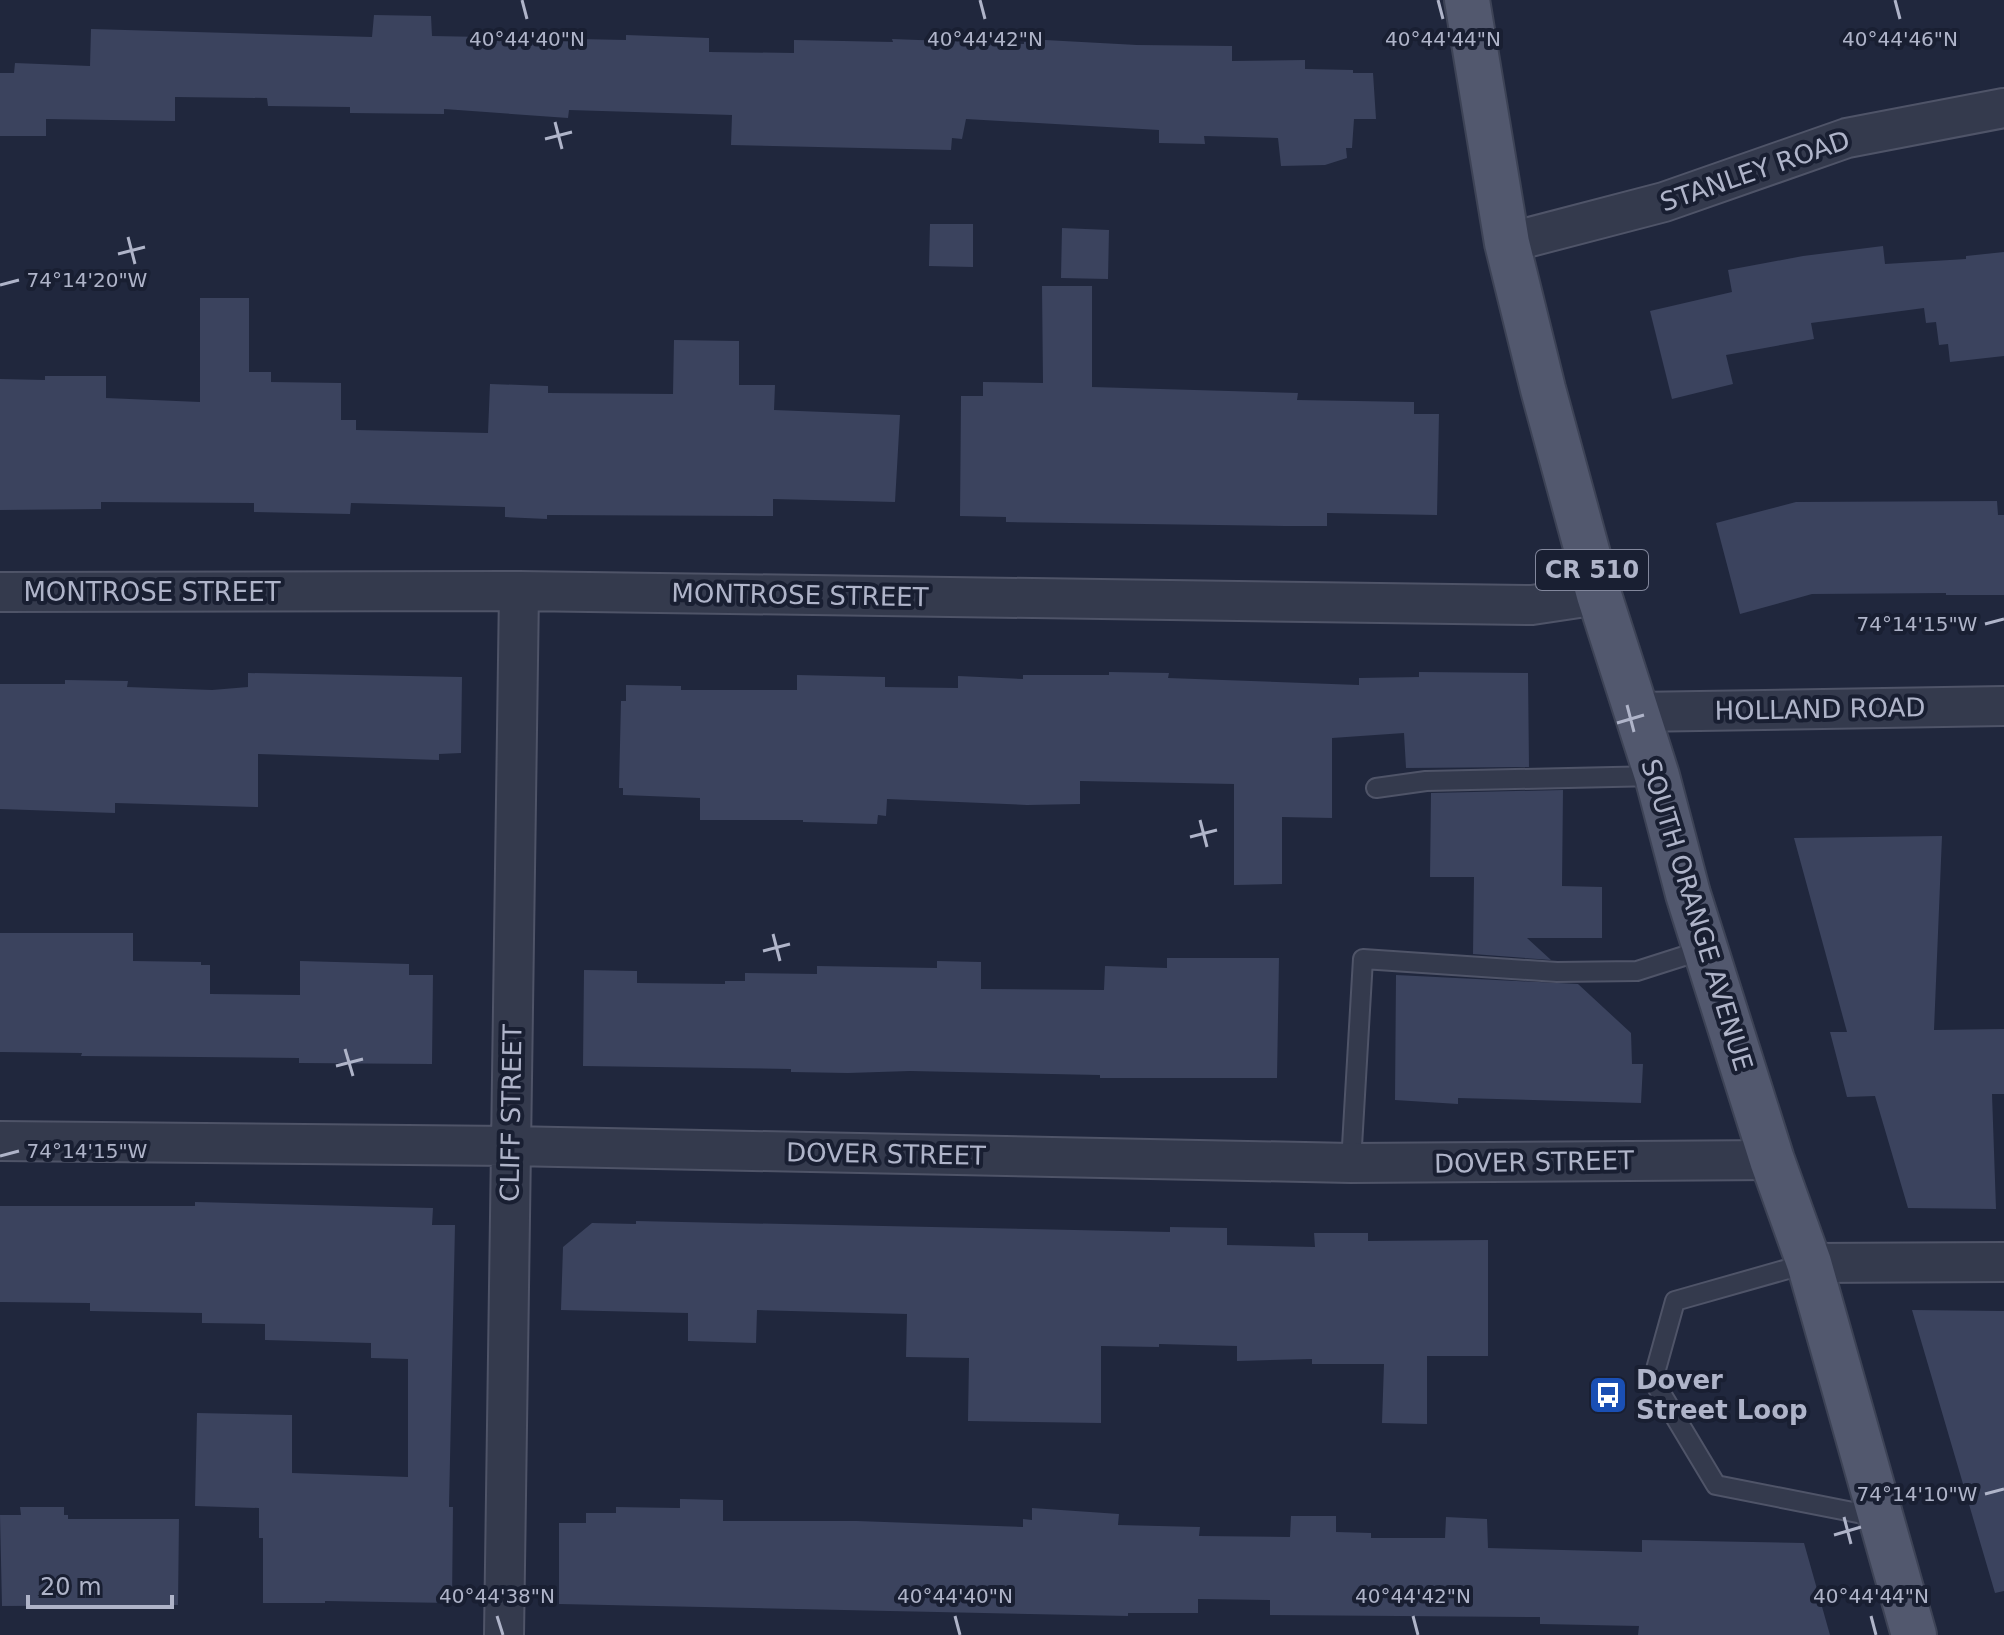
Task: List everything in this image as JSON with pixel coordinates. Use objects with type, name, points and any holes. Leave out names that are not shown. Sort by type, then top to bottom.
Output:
[{"type":"main road","name":"SOUTH ORANGE AVENUE","points":[[1467,0],[1507,243],[1599,595],[1657,776],[1688,894],[1772,1160],[1809,1263],[1914,1635]]},
{"type":"street","name":"STANLEY ROAD","points":[[1507,243],[1664,202],[1847,138],[2004,108]]},
{"type":"street","name":"MONTROSE STREET","points":[[0,592],[519,591],[1532,605],[1599,595]]},
{"type":"street","name":"CLIFF STREET","points":[[504,1635],[519,591]]},
{"type":"street","name":"HOLLAND ROAD","points":[[1635,712],[2004,706]]},
{"type":"street","name":"DOVER STREET","points":[[0,1141],[510,1146],[1351,1163],[1772,1160]]},
{"type":"street","points":[[1809,1263],[2004,1262]]},
{"type":"lane","points":[[1376,788],[1426,781],[1657,776]]},
{"type":"lane","points":[[1351,1163],[1363,959],[1557,972],[1637,971],[1706,949]]},
{"type":"lane","points":[[1809,1263],[1675,1301],[1653,1380],[1716,1485],[1881,1517]]},
{"type":"building","points":[[374,15],[431,16],[432,36],[626,40],[626,35],[709,38],[709,52],[794,53],[794,40],[893,42],[892,39],[1024,44],[1045,40],[1232,46],[1232,61],[1305,60],[1305,69],[1373,73],[1376,119],[1354,119],[1352,148],[1346,148],[1347,158],[1325,165],[1281,166],[1278,138],[1204,136],[1205,144],[1159,143],[1159,130],[966,119],[962,139],[952,138],[951,150],[731,145],[732,115],[569,110],[568,118],[444,109],[444,114],[350,113],[350,107],[268,106],[267,98],[175,97],[175,121],[46,119],[46,136],[0,136],[0,73],[14,73],[15,63],[90,66],[91,29],[372,37]]},
{"type":"building","points":[[930,224],[973,224],[973,267],[929,266]]},
{"type":"building","points":[[1062,228],[1109,230],[1108,279],[1061,278]]},
{"type":"building","points":[[1883,246],[1885,264],[1966,259],[1966,256],[2004,252],[2004,356],[1950,362],[1948,344],[1939,345],[1936,322],[1926,323],[1924,308],[1811,323],[1814,339],[1726,355],[1733,384],[1672,399],[1650,311],[1732,292],[1728,270]]},
{"type":"building","points":[[1042,286],[1092,286],[1092,387],[1298,393],[1297,400],[1414,402],[1414,414],[1439,414],[1437,515],[1327,513],[1327,526],[1006,522],[1006,517],[960,516],[961,396],[983,396],[983,382],[1043,383]]},
{"type":"building","points":[[200,298],[249,298],[249,372],[271,372],[271,382],[341,383],[341,420],[356,420],[356,430],[488,433],[490,384],[548,386],[548,393],[673,394],[674,340],[739,341],[739,385],[775,385],[774,410],[900,415],[895,502],[773,499],[773,516],[547,515],[547,519],[505,517],[505,507],[351,503],[350,514],[254,512],[254,503],[101,502],[101,509],[0,510],[0,379],[106,376],[106,398],[200,402]]},
{"type":"building","points":[[1997,501],[1998,515],[2004,515],[2004,595],[1812,594],[1740,614],[1716,523],[1796,502]]},
{"type":"building","points":[[1109,672],[1169,673],[1168,678],[1359,685],[1359,678],[1419,677],[1419,672],[1528,673],[1529,767],[1406,768],[1404,733],[1332,738],[1332,818],[1282,817],[1282,884],[1234,885],[1234,784],[1080,781],[1080,804],[887,799],[886,816],[878,815],[877,824],[700,820],[700,798],[623,795],[623,788],[619,788],[621,701],[626,701],[626,685],[681,686],[681,690],[797,690],[797,675],[885,677],[885,687],[958,688],[958,676],[1023,679],[1023,675],[1109,675]]},
{"type":"building","points":[[248,673],[462,677],[461,753],[439,754],[439,760],[258,754],[258,807],[115,803],[115,813],[0,809],[0,684],[65,684],[65,680],[128,681],[127,687],[212,690],[248,687]]},
{"type":"building","points":[[1563,790],[1562,886],[1602,887],[1602,938],[1527,938],[1551,960],[1473,954],[1474,877],[1430,877],[1431,793]]},
{"type":"building","points":[[1942,836],[1934,1030],[2004,1029],[2004,1094],[1992,1094],[1996,1209],[1908,1208],[1875,1096],[1847,1097],[1830,1032],[1847,1032],[1794,838]]},
{"type":"building","points":[[0,933],[133,933],[133,961],[201,962],[201,965],[210,965],[210,994],[300,995],[300,961],[409,964],[409,975],[433,975],[432,1064],[299,1063],[299,1058],[0,1052]]},
{"type":"building","points":[[1167,958],[1279,958],[1277,1078],[1100,1078],[1100,1075],[583,1066],[584,970],[637,971],[637,983],[725,984],[725,981],[745,981],[745,973],[817,974],[817,966],[937,968],[937,961],[981,962],[981,989],[1104,990],[1105,966],[1167,968]]},
{"type":"building","points":[[1396,975],[1578,984],[1631,1033],[1632,1064],[1643,1064],[1641,1103],[1458,1098],[1458,1104],[1395,1100]]},
{"type":"building","points":[[195,1202],[433,1208],[432,1225],[455,1225],[449,1507],[453,1507],[452,1603],[263,1603],[263,1538],[259,1538],[259,1508],[195,1506],[197,1413],[292,1415],[292,1473],[408,1477],[408,1359],[371,1358],[371,1343],[265,1340],[265,1324],[202,1323],[202,1313],[90,1311],[90,1303],[0,1302],[0,1206],[195,1206]]},
{"type":"building","points":[[636,1221],[1170,1232],[1170,1227],[1227,1228],[1227,1245],[1315,1247],[1314,1233],[1368,1233],[1368,1241],[1488,1240],[1488,1356],[1427,1356],[1427,1424],[1382,1423],[1384,1364],[1312,1364],[1312,1359],[1237,1361],[1237,1346],[1159,1344],[1159,1347],[1101,1346],[1101,1423],[968,1421],[969,1358],[906,1357],[907,1314],[757,1310],[756,1343],[688,1341],[688,1313],[561,1310],[563,1247],[592,1223],[636,1224]]},
{"type":"building","points":[[1912,1310],[2004,1311],[2004,1591],[1995,1593]]},
{"type":"building","points":[[680,1499],[723,1500],[723,1521],[857,1521],[1023,1527],[1023,1519],[1032,1520],[1032,1508],[1119,1514],[1118,1525],[1200,1527],[1199,1536],[1290,1537],[1291,1516],[1336,1516],[1336,1532],[1371,1533],[1371,1538],[1445,1538],[1446,1517],[1487,1519],[1488,1548],[1642,1552],[1642,1540],[1804,1543],[1830,1635],[1638,1635],[1639,1626],[1540,1624],[1540,1617],[1270,1615],[1270,1600],[1198,1599],[1198,1613],[1128,1613],[1128,1616],[559,1604],[559,1523],[586,1523],[586,1513],[616,1513],[616,1507],[680,1508]]},
{"type":"building","points":[[20,1507],[64,1507],[64,1515],[68,1515],[68,1519],[179,1519],[178,1605],[2,1606],[0,1515],[21,1515]]},
{"type":"place","name":"Dover Street Loop","points":[[1608,1395]]}]
